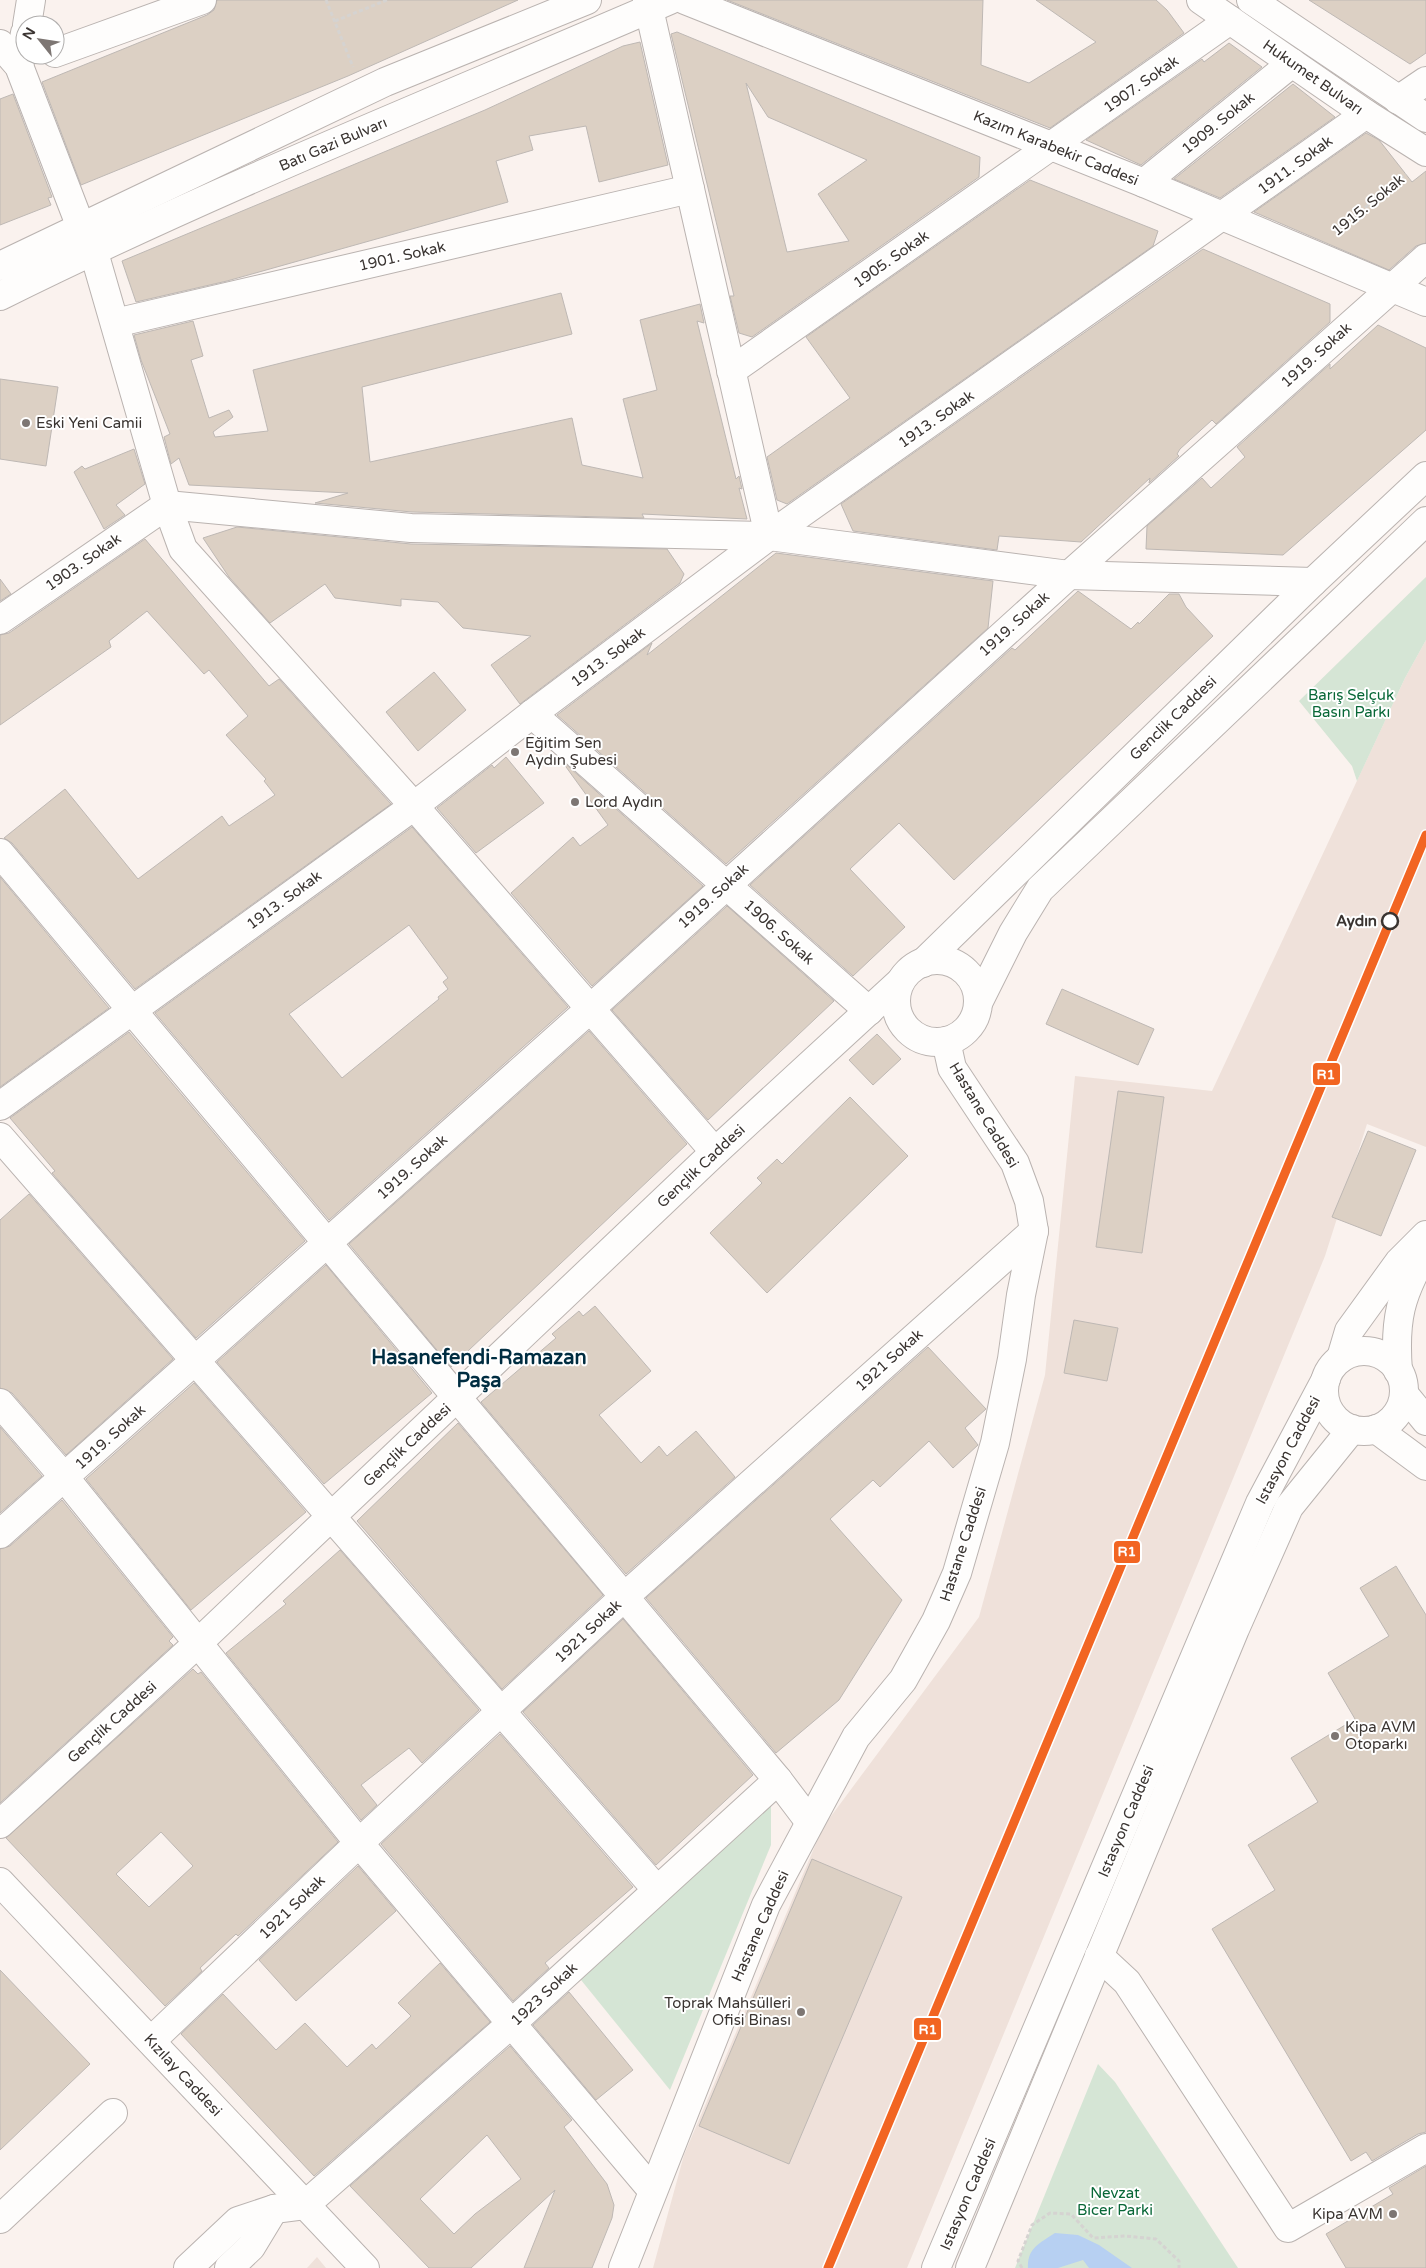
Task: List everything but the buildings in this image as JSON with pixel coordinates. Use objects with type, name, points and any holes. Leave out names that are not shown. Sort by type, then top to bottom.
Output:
[{"type":"street","points":[[28,15],[31,0]]},
{"type":"street","points":[[65,49],[202,0]]},
{"type":"street","name":"Batı Gazi Bulvarı","points":[[0,296],[88,238],[363,92],[587,0]]},
{"type":"street","name":"Kazım Karabekir Caddesi","points":[[684,0],[1144,183],[1426,302]]},
{"type":"street","name":"Hukumet Bulvarı","points":[[1201,0],[1366,114],[1419,161]]},
{"type":"street","name":"Hukumet Bulvarı","points":[[1253,1],[1426,118]]},
{"type":"street","points":[[655,3],[690,189],[769,536]]},
{"type":"street","name":"Batı Gazi Bulvarı","points":[[0,266],[88,238],[238,185],[655,3]]},
{"type":"street","name":"1907. Sokak","points":[[1052,147],[1230,20]]},
{"type":"street","points":[[0,44],[9,71],[88,238],[167,505],[183,549],[414,806],[715,1152]]},
{"type":"street","points":[[9,71],[15,57]]},
{"type":"street","name":"1909. Sokak","points":[[1144,183],[1292,63]]},
{"type":"street","points":[[9,71],[24,65]]},
{"type":"street","points":[[1398,100],[1426,81]]},
{"type":"street","name":"1911. Sokak","points":[[1223,216],[1366,114]]},
{"type":"street","name":"1905. Sokak","points":[[731,371],[1052,147]]},
{"type":"street","name":"1901. Sokak","points":[[114,323],[690,189]]},
{"type":"street","name":"1913. Sokak","points":[[0,1106],[414,806],[532,714],[769,536],[1223,216]]},
{"type":"street","name":"1919. Sokak","points":[[0,1534],[590,1009],[1069,575],[1426,258]]},
{"type":"street","name":"Genclik Caddesi","points":[[923,962],[1313,582],[1426,476]]},
{"type":"street","points":[[167,505],[411,528],[769,536],[1069,575],[1313,582]]},
{"type":"street","name":"1903. Sokak","points":[[0,620],[167,505]]},
{"type":"street","name":"Genclik Caddesi","points":[[978,1003],[1013,933],[1040,889],[1426,521]]},
{"type":"street","name":"1906. Sokak","points":[[532,714],[869,1011]]},
{"type":"street","points":[[0,853],[457,1397],[623,1598],[778,1780],[809,1821]]},
{"type":"street","points":[[939,960],[947,961],[962,969],[973,981],[978,1003],[975,1016],[968,1027],[958,1036],[946,1041],[933,1042],[919,1039],[900,1021],[896,1008],[896,995],[900,982],[908,971],[923,962],[939,960]]},
{"type":"street","name":"Gençlik Caddesi","points":[[0,1824],[198,1643],[715,1152],[900,982]]},
{"type":"street","name":"Hastane Caddesi","points":[[623,2268],[652,2190],[766,1905],[809,1821],[856,1737],[903,1680],[936,1621],[956,1573],[995,1444],[1034,1231],[1029,1202],[1015,1163],[952,1068],[946,1041]]},
{"type":"street","points":[[0,1137],[657,1890]]},
{"type":"street","name":"1921 Sokak","points":[[151,2041],[359,1843],[623,1598],[1034,1231]]},
{"type":"street","points":[[1426,1235],[1399,1262],[1349,1331],[1324,1391],[1326,1404],[1331,1415],[1340,1424],[1364,1429],[1426,1466]]},
{"type":"street","points":[[970,2268],[1099,1956],[1289,1507],[1364,1429],[1387,1424],[1395,1416],[1401,1405],[1401,1382],[1396,1341],[1400,1311],[1406,1288],[1426,1251]]},
{"type":"street","points":[[1334,1368],[1353,1352],[1372,1352],[1390,1361],[1426,1421]]},
{"type":"street","name":"Istasyon Caddesi","points":[[936,2268],[1260,1503],[1334,1368]]},
{"type":"street","points":[[0,1404],[65,1478],[359,1843],[652,2190]]},
{"type":"street","name":"1923 Sokak","points":[[305,2204],[512,2023],[778,1780]]},
{"type":"street","name":"Kızılay Caddesi","points":[[0,1882],[365,2268]]},
{"type":"street","points":[[1099,1956],[1127,1982],[1288,2228],[1426,2148]]},
{"type":"street","points":[[0,2219],[113,2113]]},
{"type":"street","points":[[188,2268],[238,2221],[274,2209],[305,2204]]},
{"type":"street","points":[[229,2268],[251,2246],[274,2209]]},
{"type":"path","points":[[326,0],[363,92]]},
{"type":"path","points":[[334,21],[388,0]]},
{"type":"path","name":"1915. Sokak","points":[[1309,253],[1419,161]]},
{"type":"path","points":[[1022,2268],[1018,2261],[1032,2225],[1050,2213],[1071,2214],[1093,2238],[1125,2236],[1156,2239],[1180,2261],[1179,2268]]},
{"type":"shaded area","points":[[1426,640],[1426,1147],[1367,1124],[1325,1256],[907,2268],[653,2268],[684,2155],[823,1827],[979,1617],[1045,1375],[1075,1076],[1212,1091],[1405,678]]},
{"type":"shaded area","points":[[317,2257],[326,2268],[307,2268]]},
{"type":"green space","name":"Barış Selçuk Basın Parkı","points":[[1426,577],[1426,640],[1405,678],[1357,781],[1352,766],[1299,701]]},
{"type":"green space","points":[[771,1802],[771,1845],[670,2090],[577,1975]]},
{"type":"green space","name":"Nevzat Bicer Parki","points":[[1098,2064],[1115,2082],[1238,2268],[1015,2268]]},
{"type":"water","points":[[1055,2233],[1078,2235],[1099,2245],[1132,2268],[1089,2268],[1083,2260],[1058,2268],[1028,2268],[1028,2261],[1032,2251]]},
{"type":"transit line","name":"R1","points":[[828,2268],[1426,835]]},
{"type":"place","name":"Eski Yeni Camii","points":[[26,423]]},
{"type":"place","name":"Eğitim Sen Aydın Şubesi","points":[[515,752]]},
{"type":"place","name":"Lord Aydın","points":[[575,802]]},
{"type":"place","name":"Aydın","points":[[1390,921]]},
{"type":"place","name":"Kipa AVM Otoparkı","points":[[1335,1736]]},
{"type":"place","name":"Toprak Mahsülleri Ofisi Binası","points":[[801,2012]]},
{"type":"place","name":"Kipa AVM","points":[[1393,2214]]},
{"type":"district","name":"Hasanefendi-Ramazan Paşa","points":[[479,1370]]}]
